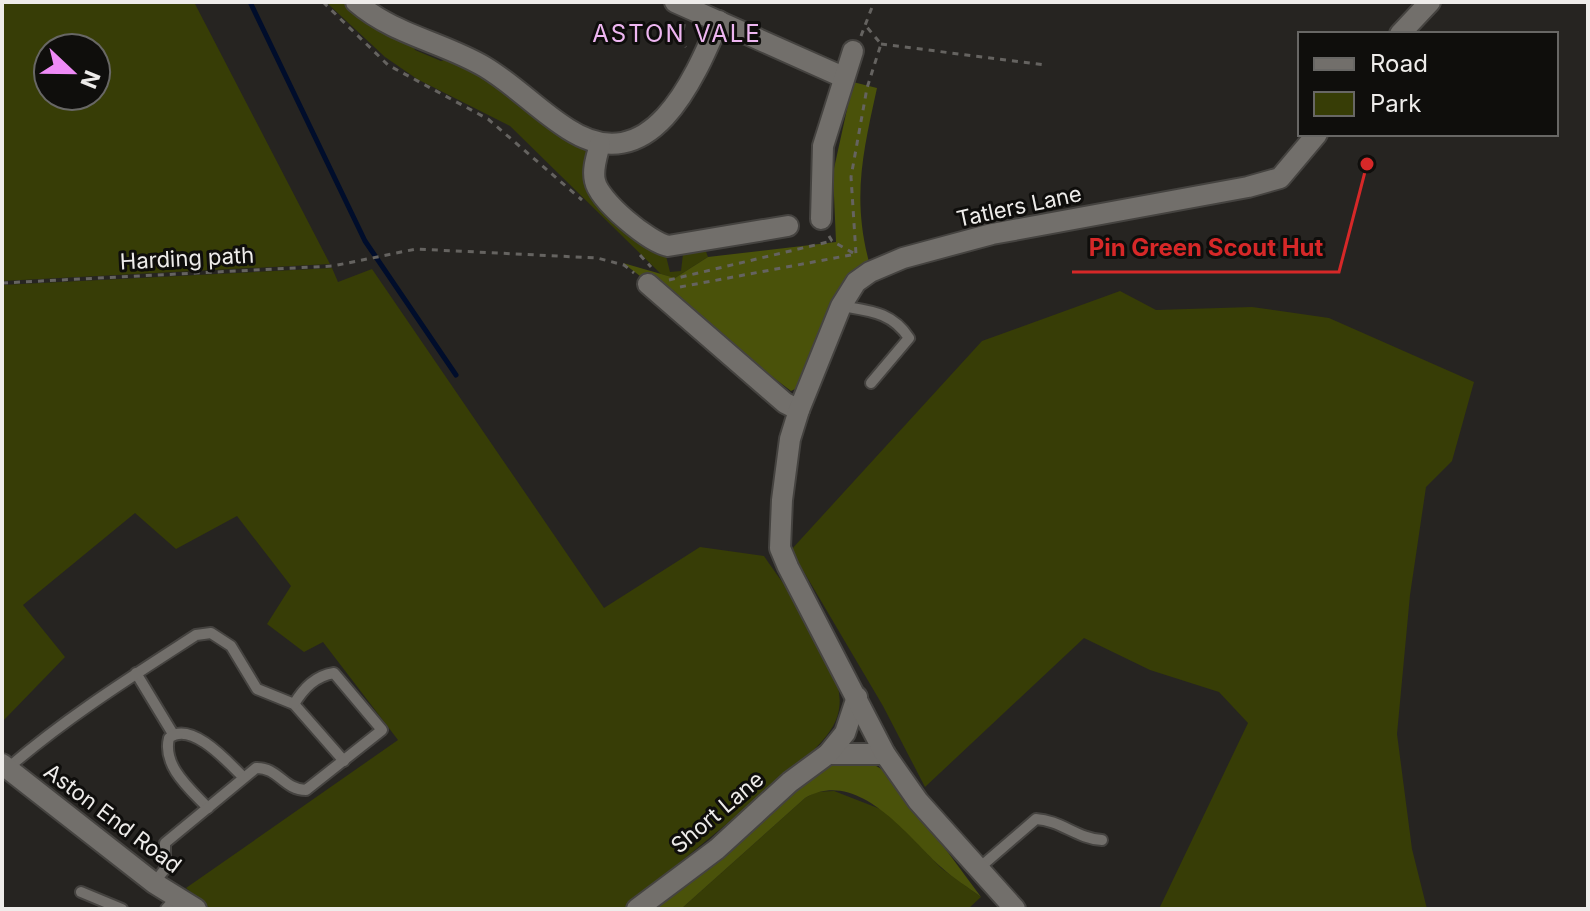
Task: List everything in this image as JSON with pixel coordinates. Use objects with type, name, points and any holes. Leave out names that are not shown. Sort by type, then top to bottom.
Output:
[{"type":"street","points":[[356,2],[371,15],[406,34],[482,65],[545,109],[565,128],[600,144],[628,140],[648,131],[683,98],[719,21]]},
{"type":"street","points":[[1402,32],[1430,2]]},
{"type":"street","points":[[677,3],[843,77]]},
{"type":"street","points":[[821,219],[823,146],[853,51]]},
{"type":"street","name":"Tatlers Lane","points":[[1015,909],[918,801],[885,754],[780,548],[790,439],[799,410],[841,306],[856,282],[870,272],[903,258],[992,234],[1248,187],[1280,178],[1315,136]]},
{"type":"street","points":[[600,144],[594,177],[598,191],[643,235],[659,244],[668,246],[788,226]]},
{"type":"street","points":[[655,278],[785,403],[799,410]]},
{"type":"street","name":"Short Lane","points":[[637,909],[717,849],[790,782],[828,754],[845,733],[857,697]]},
{"type":"street","points":[[828,754],[885,754]]},
{"type":"street","name":"Aston End Road","points":[[5,766],[154,883],[171,903],[196,909]]},
{"type":"lane","points":[[841,306],[883,313],[900,324],[909,338],[871,383]]},
{"type":"lane","points":[[5,766],[53,728],[136,673],[196,635],[211,633],[231,646],[257,689],[294,704],[344,761]]},
{"type":"lane","points":[[136,673],[173,734]]},
{"type":"lane","points":[[154,883],[165,869],[165,843],[256,768],[264,767],[291,788],[306,790],[382,730],[341,677],[334,673],[318,678],[305,688],[294,704]]},
{"type":"lane","points":[[208,808],[181,778],[167,756],[169,738],[173,734],[180,732],[200,741],[243,777]]},
{"type":"lane","points":[[978,869],[1036,819],[1050,820],[1092,840],[1102,840]]},
{"type":"lane","points":[[81,892],[122,909]]},
{"type":"path","points":[[323,2],[388,65],[488,119],[584,202]]},
{"type":"path","points":[[853,51],[874,2]]},
{"type":"path","points":[[677,3],[685,22],[682,42],[697,72]]},
{"type":"path","points":[[881,44],[1045,65]]},
{"type":"path","points":[[821,219],[832,241],[856,254]]},
{"type":"path","points":[[635,248],[655,278],[832,241]]},
{"type":"path","name":"Harding path","points":[[2,283],[333,266],[416,249],[568,255],[624,265]]},
{"type":"green space","points":[[2,2],[194,2],[330,264],[2,281]]},
{"type":"green space","points":[[326,2],[343,2],[367,21],[412,42],[415,50],[441,61],[449,58],[484,75],[548,128],[555,127],[589,151],[587,170],[666,256],[670,272],[681,271],[683,254],[704,246],[708,257],[675,278],[661,274],[510,126],[417,79],[385,57]]},
{"type":"green space","points":[[853,82],[877,88],[864,154],[860,195],[869,262],[799,387],[791,391],[623,263],[675,278],[708,257],[836,242],[833,173]]},
{"type":"green space","points":[[332,268],[338,282],[372,269],[604,608],[700,547],[764,556],[829,658],[840,701],[836,720],[825,738],[801,763],[623,909],[211,909],[186,888],[398,740],[323,642],[304,652],[267,624],[291,586],[237,516],[176,549],[135,513],[23,605],[65,657],[2,722],[2,285]]},
{"type":"green space","points":[[1120,291],[1156,310],[1252,307],[1329,318],[1474,382],[1452,461],[1426,487],[1410,595],[1397,734],[1412,849],[1427,909],[1159,909],[1248,723],[1219,692],[1150,670],[1084,638],[925,787],[883,706],[791,550],[982,341]]},
{"type":"green space","points":[[846,759],[864,759],[890,774],[981,897],[946,871],[897,824],[863,798],[844,791],[825,791],[805,798],[681,909],[648,909],[813,772]]},
{"type":"green space","points":[[834,791],[888,812],[941,868],[981,897],[968,909],[681,909],[805,798],[816,792]]},
{"type":"waterway","points":[[250,2],[365,241],[456,375]]},
{"type":"place","name":"Pin Green Scout Hut","points":[[1367,164]]},
{"type":"district","name":"ASTON VALE","points":[[677,34]]}]
